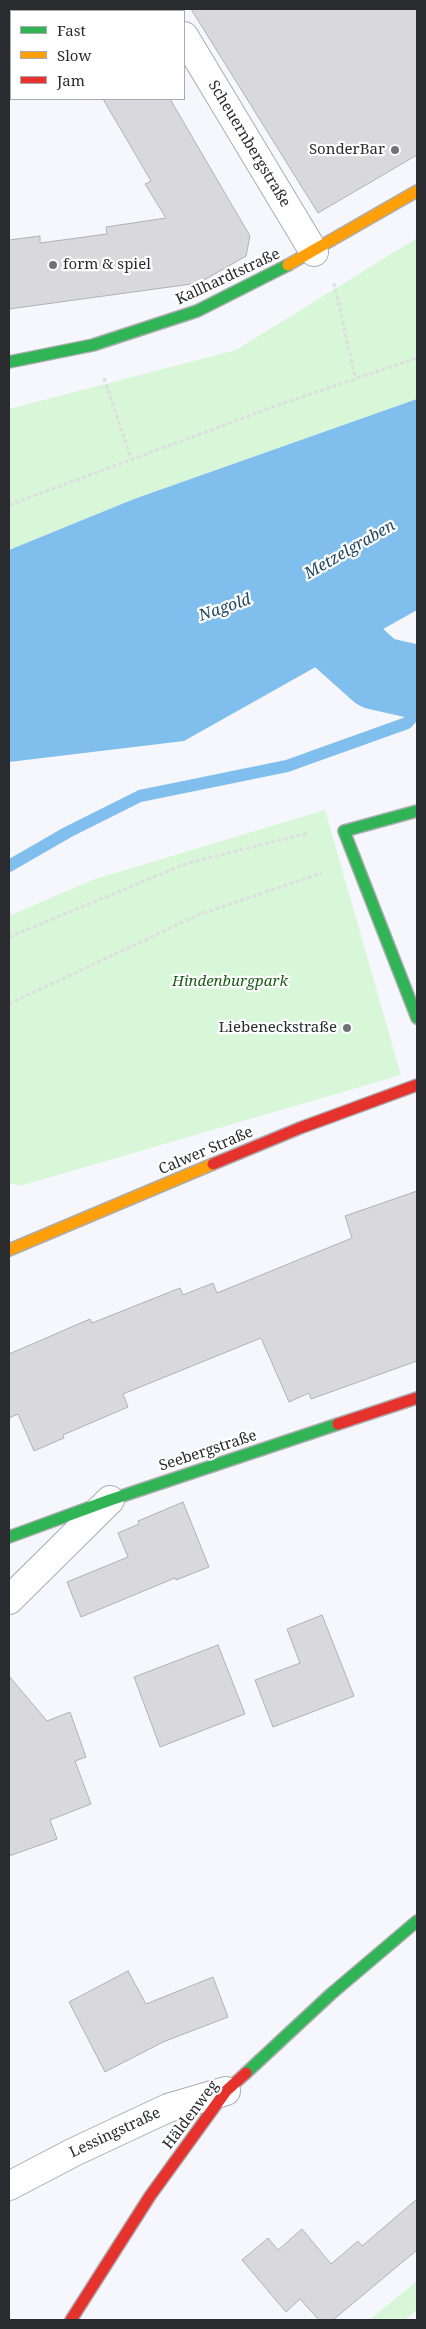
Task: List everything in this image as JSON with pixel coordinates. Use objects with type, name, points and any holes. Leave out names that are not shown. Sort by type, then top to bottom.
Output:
[{"type":"street","name":"Scheuernbergstraße","points":[[185,38],[320,249]]},
{"type":"street","name":"Kallhardtstraße","points":[[9,362],[93,345],[197,311],[320,249],[417,191]]},
{"type":"street","points":[[417,811],[344,832],[417,1018]]},
{"type":"street","name":"Calwer Straße","points":[[9,1249],[300,1128],[417,1085]]},
{"type":"street","name":"Seebergstraße","points":[[9,1537],[110,1500],[417,1398]]},
{"type":"street","points":[[9,1600],[110,1500]]},
{"type":"street","name":"Häldenweg","points":[[72,2320],[150,2196],[226,2091],[331,1994],[417,1920]]},
{"type":"street","name":"Lessingstraße","points":[[9,2186],[74,2152],[168,2108],[226,2091]]},
{"type":"path","points":[[320,249],[355,377]]},
{"type":"path","points":[[93,345],[131,458]]},
{"type":"path","points":[[9,505],[131,458],[355,377],[417,358]]},
{"type":"path","points":[[9,937],[188,863],[322,829],[344,832]]},
{"type":"path","points":[[9,1004],[200,914],[356,862]]},
{"type":"green space","points":[[417,238],[417,399],[134,499],[9,550],[9,409],[236,350]]},
{"type":"green space","name":"Hindenburgpark","points":[[325,810],[401,1075],[20,1186],[9,1183],[9,916],[92,880]]},
{"type":"green space","points":[[417,2281],[417,2310],[405,2320],[369,2320]]},
{"type":"water","name":"Metzelgraben","points":[[417,399],[417,610],[184,741],[9,762],[9,550],[134,499]]},
{"type":"building","points":[[191,9],[417,9],[417,155],[318,213]]},
{"type":"building","points":[[104,100],[171,100],[250,236],[246,256],[199,283],[9,309],[9,240],[40,236],[40,243],[107,234],[106,227],[166,218],[145,184],[151,181]]},
{"type":"building","points":[[417,1191],[417,1361],[311,1399],[309,1393],[289,1402],[261,1338],[123,1394],[128,1407],[63,1435],[64,1438],[34,1451],[18,1414],[9,1418],[9,1354],[90,1319],[92,1323],[180,1288],[183,1295],[213,1283],[217,1293],[352,1238],[345,1216]]},
{"type":"building","points":[[183,1502],[209,1567],[176,1580],[175,1578],[81,1617],[67,1582],[128,1557],[118,1533],[139,1524],[138,1521]]},
{"type":"building","points":[[322,1615],[354,1696],[273,1727],[255,1680],[300,1663],[287,1629]]},
{"type":"building","points":[[218,1645],[245,1714],[160,1747],[134,1677]]},
{"type":"building","points":[[9,1676],[47,1721],[70,1712],[86,1757],[75,1761],[91,1804],[50,1820],[57,1839],[9,1856]]},
{"type":"building","points":[[128,1971],[146,2004],[213,1977],[228,2017],[163,2042],[105,2072],[69,2002]]},
{"type":"building","points":[[417,2199],[417,2250],[333,2320],[319,2320],[300,2299],[286,2312],[242,2260],[268,2238],[278,2250],[302,2229],[331,2264],[358,2241],[362,2246]]},
{"type":"waterway","name":"Nagold","points":[[270,592],[282,588],[377,673],[417,682]]},
{"type":"waterway","points":[[9,866],[68,832],[140,796],[287,766],[407,723],[417,712]]},
{"type":"traffic: fast","points":[[9,362],[93,345],[197,311],[288,265]]},
{"type":"traffic: fast","points":[[417,811],[344,831],[417,1018]]},
{"type":"traffic: fast","points":[[9,1537],[110,1500],[338,1424]]},
{"type":"traffic: fast","points":[[246,2073],[331,1994],[417,1921]]},
{"type":"traffic: slow","points":[[288,265],[417,191]]},
{"type":"traffic: slow","points":[[9,1250],[213,1164]]},
{"type":"traffic: jam","points":[[213,1164],[300,1128],[417,1085]]},
{"type":"traffic: jam","points":[[338,1424],[417,1398]]},
{"type":"traffic: jam","points":[[71,2320],[150,2196],[226,2091],[246,2073]]},
{"type":"place","name":"SonderBar","points":[[395,150]]},
{"type":"place","name":"form & spiel","points":[[53,265]]},
{"type":"place","name":"Liebeneckstraße","points":[[347,1028]]}]
